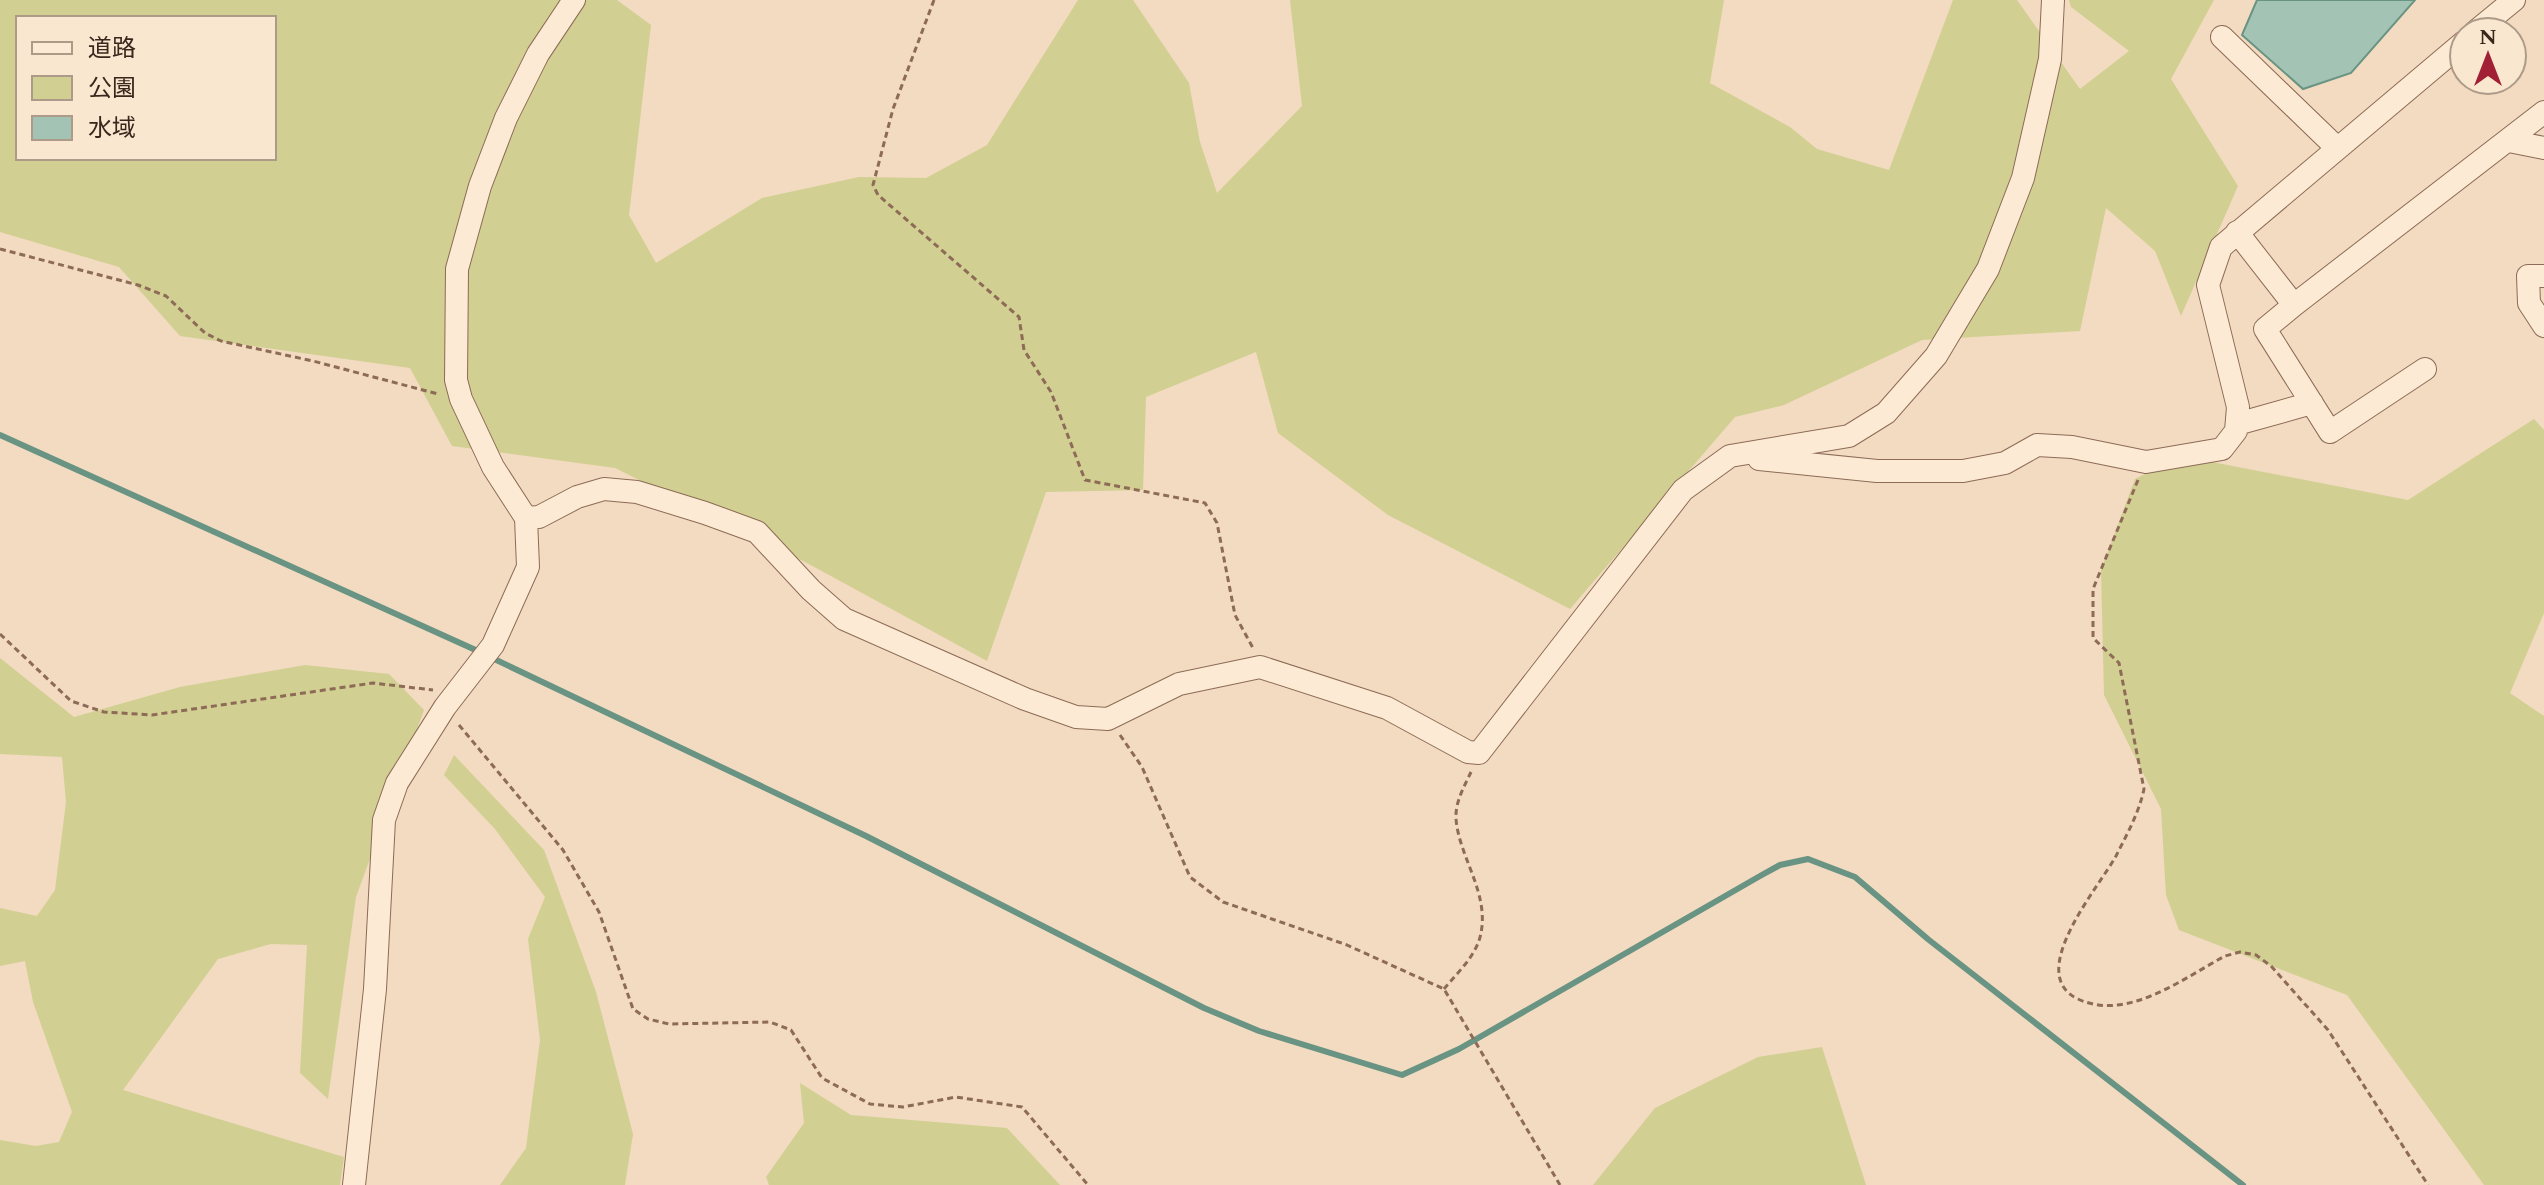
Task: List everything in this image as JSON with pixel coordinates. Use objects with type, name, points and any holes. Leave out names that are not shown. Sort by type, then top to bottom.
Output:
[{"type":"street","points":[[354,1185],[375,989],[384,820],[397,783],[450,700],[493,645],[528,567],[526,518],[493,467],[461,399],[456,380],[457,269],[480,186],[506,118],[538,54],[574,0]]},
{"type":"street","points":[[526,518],[539,517],[577,497],[604,489],[637,492],[705,513],[757,532],[844,619],[1025,699],[1076,717],[1108,719],[1179,684],[1260,667],[1387,708],[1468,752],[1479,753],[1683,490],[1730,456],[1849,436],[1886,413],[1936,356],[1988,269],[2023,178],[2050,59],[2053,0]]},
{"type":"street","points":[[2494,16],[2514,0]]},
{"type":"street","points":[[2222,37],[2337,148]]},
{"type":"street","points":[[1730,456],[1877,471],[1963,471],[2005,463],[2037,445],[2072,447],[2146,462],[2222,449],[2236,431],[2238,407],[2208,285],[2221,247],[2448,55]]},
{"type":"street","points":[[2425,369],[2330,432],[2265,329],[2544,112]]},
{"type":"street","points":[[2509,141],[2544,148]]},
{"type":"street","points":[[2237,232],[2294,305]]},
{"type":"street","points":[[2544,276],[2528,276],[2529,303],[2544,326]]},
{"type":"street","points":[[2237,424],[2312,403]]},
{"type":"path","points":[[934,0],[893,109],[873,185],[878,195],[1019,317],[1024,350],[1051,392],[1085,480],[1205,503],[1217,523],[1235,615],[1260,667]]},
{"type":"path","points":[[0,249],[152,290],[166,296],[205,333],[221,341],[461,399]]},
{"type":"path","points":[[2146,462],[2093,589],[2093,638],[2119,663],[2144,789],[2140,808],[2115,858],[2071,926],[2061,951],[2060,982],[2065,992],[2076,998],[2110,1006],[2134,1003],[2225,956],[2240,952],[2256,955],[2271,966],[2328,1030],[2428,1185]]},
{"type":"path","points":[[0,634],[71,701],[104,712],[152,715],[373,683],[450,700],[563,850],[599,912],[633,1009],[648,1019],[669,1024],[770,1022],[791,1030],[822,1078],[870,1104],[903,1107],[956,1097],[1022,1107],[1088,1185]]},
{"type":"path","points":[[1108,719],[1142,767],[1190,877],[1223,902],[1347,945],[1444,989],[1560,1185]]},
{"type":"path","points":[[1444,989],[1472,956],[1481,934],[1483,907],[1456,821],[1458,802],[1479,753]]},
{"type":"green space","points":[[0,0],[617,0],[651,25],[629,215],[656,263],[762,198],[859,177],[926,178],[987,145],[1078,0],[1133,0],[1189,83],[1200,142],[1217,193],[1302,106],[1290,0],[1724,0],[1710,83],[1790,127],[1817,149],[1889,170],[1953,0],[2017,0],[2080,89],[2129,51],[2071,7],[2069,0],[2214,0],[2171,79],[2238,186],[2181,316],[2155,251],[2106,208],[2080,331],[1922,340],[1784,405],[1735,417],[1570,609],[1388,515],[1278,433],[1256,352],[1146,397],[1143,490],[1046,492],[987,661],[807,563],[615,468],[452,446],[410,368],[180,336],[119,267],[0,232]]},
{"type":"green space","points":[[2534,419],[2544,430],[2544,613],[2510,693],[2544,716],[2544,1185],[2484,1185],[2347,995],[2179,930],[2166,895],[2161,809],[2104,695],[2101,570],[2135,479],[2181,456],[2408,500]]},
{"type":"green space","points":[[0,658],[74,717],[180,687],[305,665],[389,674],[424,710],[356,897],[328,1099],[300,1073],[307,945],[271,944],[218,959],[123,1090],[344,1157],[340,1185],[0,1185],[0,1140],[36,1146],[59,1142],[72,1112],[33,1002],[25,961],[0,966],[0,908],[37,916],[55,890],[66,802],[62,757],[0,754]]},
{"type":"green space","points":[[454,755],[544,850],[596,992],[633,1134],[625,1185],[500,1185],[526,1148],[540,1040],[528,939],[545,897],[495,829],[444,775]]},
{"type":"green space","points":[[1822,1047],[1866,1185],[1593,1185],[1655,1108],[1758,1057]]},
{"type":"green space","points":[[800,1083],[851,1115],[1007,1128],[1060,1185],[769,1185],[766,1177],[804,1123]]},
{"type":"water","points":[[2257,0],[2415,0],[2351,73],[2303,89],[2242,35]]},
{"type":"waterway","points":[[0,435],[480,652]]},
{"type":"waterway","points":[[490,657],[866,836],[1204,1008],[1259,1031],[1402,1075],[1459,1049],[1780,865],[1808,859],[1855,877],[1929,940],[2243,1185]]}]
